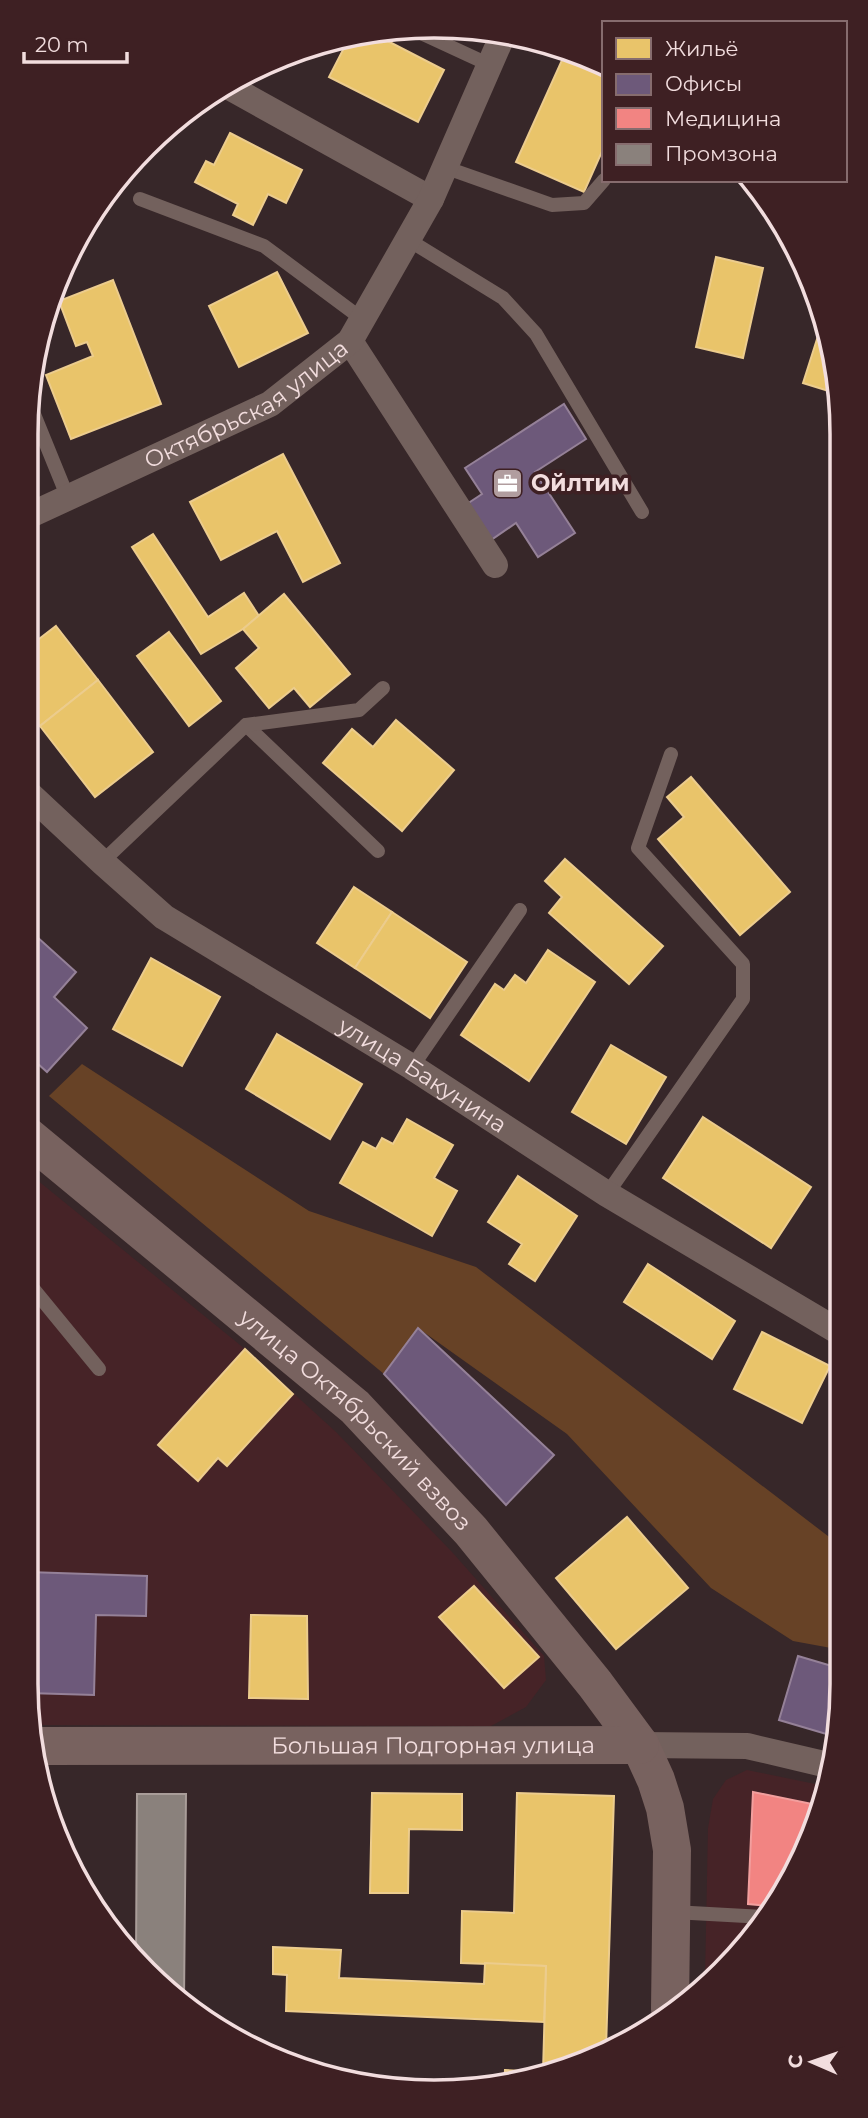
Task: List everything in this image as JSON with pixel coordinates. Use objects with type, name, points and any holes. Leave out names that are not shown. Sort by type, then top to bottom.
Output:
[{"type":"street","name":"Октябрьская улица","points":[[38,512],[270,404],[356,330],[431,199],[499,44]]},
{"type":"street","points":[[236,91],[431,199]]},
{"type":"street","points":[[356,330],[495,565]]},
{"type":"street","name":"улица Бакунина","points":[[38,802],[164,917],[412,1067],[607,1194],[830,1326]]},
{"type":"street","name":"улица Октябрьский взвоз","points":[[38,1145],[355,1407],[471,1531],[595,1684],[640,1745],[665,1808],[672,1850],[670,2002]]},
{"type":"street","name":"Большая Подгорная улица","points":[[44,1746],[747,1746],[821,1763]]},
{"type":"lane","points":[[433,38],[490,65]]},
{"type":"lane","points":[[444,167],[552,205],[584,203],[602,182]]},
{"type":"lane","points":[[140,199],[264,246],[356,330]]},
{"type":"lane","points":[[407,239],[503,298],[536,334],[642,512]]},
{"type":"lane","points":[[38,425],[68,498]]},
{"type":"lane","points":[[102,862],[246,725],[359,710],[383,688]]},
{"type":"lane","points":[[246,725],[378,851]]},
{"type":"lane","points":[[607,1194],[743,999],[743,964],[638,848],[671,754]]},
{"type":"lane","points":[[412,1067],[520,910]]},
{"type":"lane","points":[[38,1295],[99,1369]]},
{"type":"lane","points":[[671,1912],[755,1916]]},
{"type":"shaded area","points":[[82,1064],[309,1211],[476,1267],[830,1538],[830,1648],[793,1641],[711,1588],[567,1434],[418,1328],[384,1374],[49,1096]]},
{"type":"shaded area","points":[[38,1181],[245,1349],[336,1432],[452,1552],[544,1656],[546,1680],[526,1707],[491,1726],[41,1725],[38,1684]]},
{"type":"shaded area","points":[[747,1770],[816,1784],[809,1811],[777,1882],[748,1925],[705,1972],[708,1828],[713,1799],[726,1780]]},
{"type":"building: Жильё","points":[[388,41],[444,70],[418,122],[329,77],[343,49]]},
{"type":"building: Жильё","points":[[562,60],[602,76],[602,152],[584,192],[516,162]]},
{"type":"building: Жильё","points":[[230,133],[302,170],[286,203],[268,194],[253,225],[233,215],[238,204],[195,182],[206,161],[214,165]]},
{"type":"building: Жильё","points":[[716,257],[763,268],[743,358],[696,347]]},
{"type":"building: Жильё","points":[[277,272],[308,333],[239,367],[209,306]]},
{"type":"building: Жильё","points":[[113,280],[161,404],[71,439],[46,375],[93,356],[87,342],[76,346],[60,304],[62,300]]},
{"type":"building: Жильё","points":[[817,338],[827,391],[803,383]]},
{"type":"building: Жильё","points":[[283,454],[340,563],[303,582],[277,531],[221,560],[190,502]]},
{"type":"building: Жильё","points":[[153,534],[208,617],[244,593],[259,616],[243,629],[201,654],[132,547]]},
{"type":"building: Жильё","points":[[284,594],[350,674],[310,707],[294,688],[269,708],[236,668],[259,648],[243,629]]},
{"type":"building: Жильё","points":[[56,626],[98,680],[40,726],[38,723],[38,640]]},
{"type":"building: Жильё","points":[[169,632],[221,701],[189,726],[137,656]]},
{"type":"building: Жильё","points":[[98,680],[153,752],[95,797],[40,726]]},
{"type":"building: Жильё","points":[[396,720],[454,770],[402,831],[323,763],[352,729],[373,747]]},
{"type":"building: Жильё","points":[[691,777],[790,892],[740,935],[658,839],[684,817],[667,797]]},
{"type":"building: Жильё","points":[[565,859],[663,946],[629,984],[549,913],[562,897],[545,881]]},
{"type":"building: Жильё","points":[[354,887],[392,912],[355,968],[317,943]]},
{"type":"building: Жильё","points":[[392,912],[467,962],[430,1018],[355,968]]},
{"type":"building: Жильё","points":[[548,950],[595,982],[529,1081],[461,1035],[495,984],[504,990],[515,975],[526,983]]},
{"type":"building: Жильё","points":[[151,958],[220,997],[182,1066],[113,1029]]},
{"type":"building: Жильё","points":[[277,1034],[362,1084],[330,1139],[246,1089]]},
{"type":"building: Жильё","points":[[611,1045],[666,1077],[626,1144],[572,1112]]},
{"type":"building: Жильё","points":[[703,1117],[811,1187],[771,1248],[663,1178]]},
{"type":"building: Жильё","points":[[407,1119],[453,1145],[434,1178],[457,1191],[432,1236],[340,1183],[363,1142],[376,1149],[382,1138],[393,1144]]},
{"type":"building: Жильё","points":[[518,1176],[577,1216],[535,1281],[509,1264],[522,1244],[488,1222]]},
{"type":"building: Жильё","points":[[648,1264],[735,1321],[712,1359],[624,1302]]},
{"type":"building: Жильё","points":[[762,1332],[830,1366],[802,1423],[734,1389]]},
{"type":"building: Жильё","points":[[245,1349],[293,1394],[227,1466],[218,1458],[198,1481],[158,1445]]},
{"type":"building: Жильё","points":[[627,1517],[688,1588],[616,1649],[556,1578]]},
{"type":"building: Жильё","points":[[474,1586],[539,1657],[504,1688],[439,1617]]},
{"type":"building: Жильё","points":[[251,1615],[307,1616],[308,1699],[249,1698]]},
{"type":"building: Жильё","points":[[372,1793],[462,1794],[462,1830],[409,1829],[408,1893],[370,1893]]},
{"type":"building: Жильё","points":[[517,1793],[614,1796],[606,2040],[543,2064],[546,1966],[461,1963],[462,1911],[514,1913]]},
{"type":"building: Жильё","points":[[273,1947],[341,1950],[339,1978],[484,1984],[485,1963],[546,1966],[544,2022],[286,2011],[287,1975],[273,1974]]},
{"type":"building: Офисы","name":"Ойлтим","points":[[564,404],[586,439],[535,472],[575,533],[538,557],[516,523],[491,540],[467,504],[482,494],[465,468]]},
{"type":"building: Офисы","points":[[38,938],[76,972],[54,997],[87,1028],[47,1072],[38,1064]]},
{"type":"building: Офисы","points":[[418,1328],[554,1455],[506,1505],[384,1374]]},
{"type":"building: Офисы","points":[[38,1572],[147,1576],[146,1616],[96,1615],[94,1695],[38,1693]]},
{"type":"building: Офисы","points":[[798,1656],[830,1665],[826,1734],[779,1720]]},
{"type":"building: Медицина","points":[[753,1792],[811,1804],[777,1882],[762,1905],[748,1904]]},
{"type":"building: Промзона","points":[[137,1794],[186,1794],[184,1990],[136,1944]]},
{"type":"place","name":"Ойлтим","points":[[508,483]]}]
